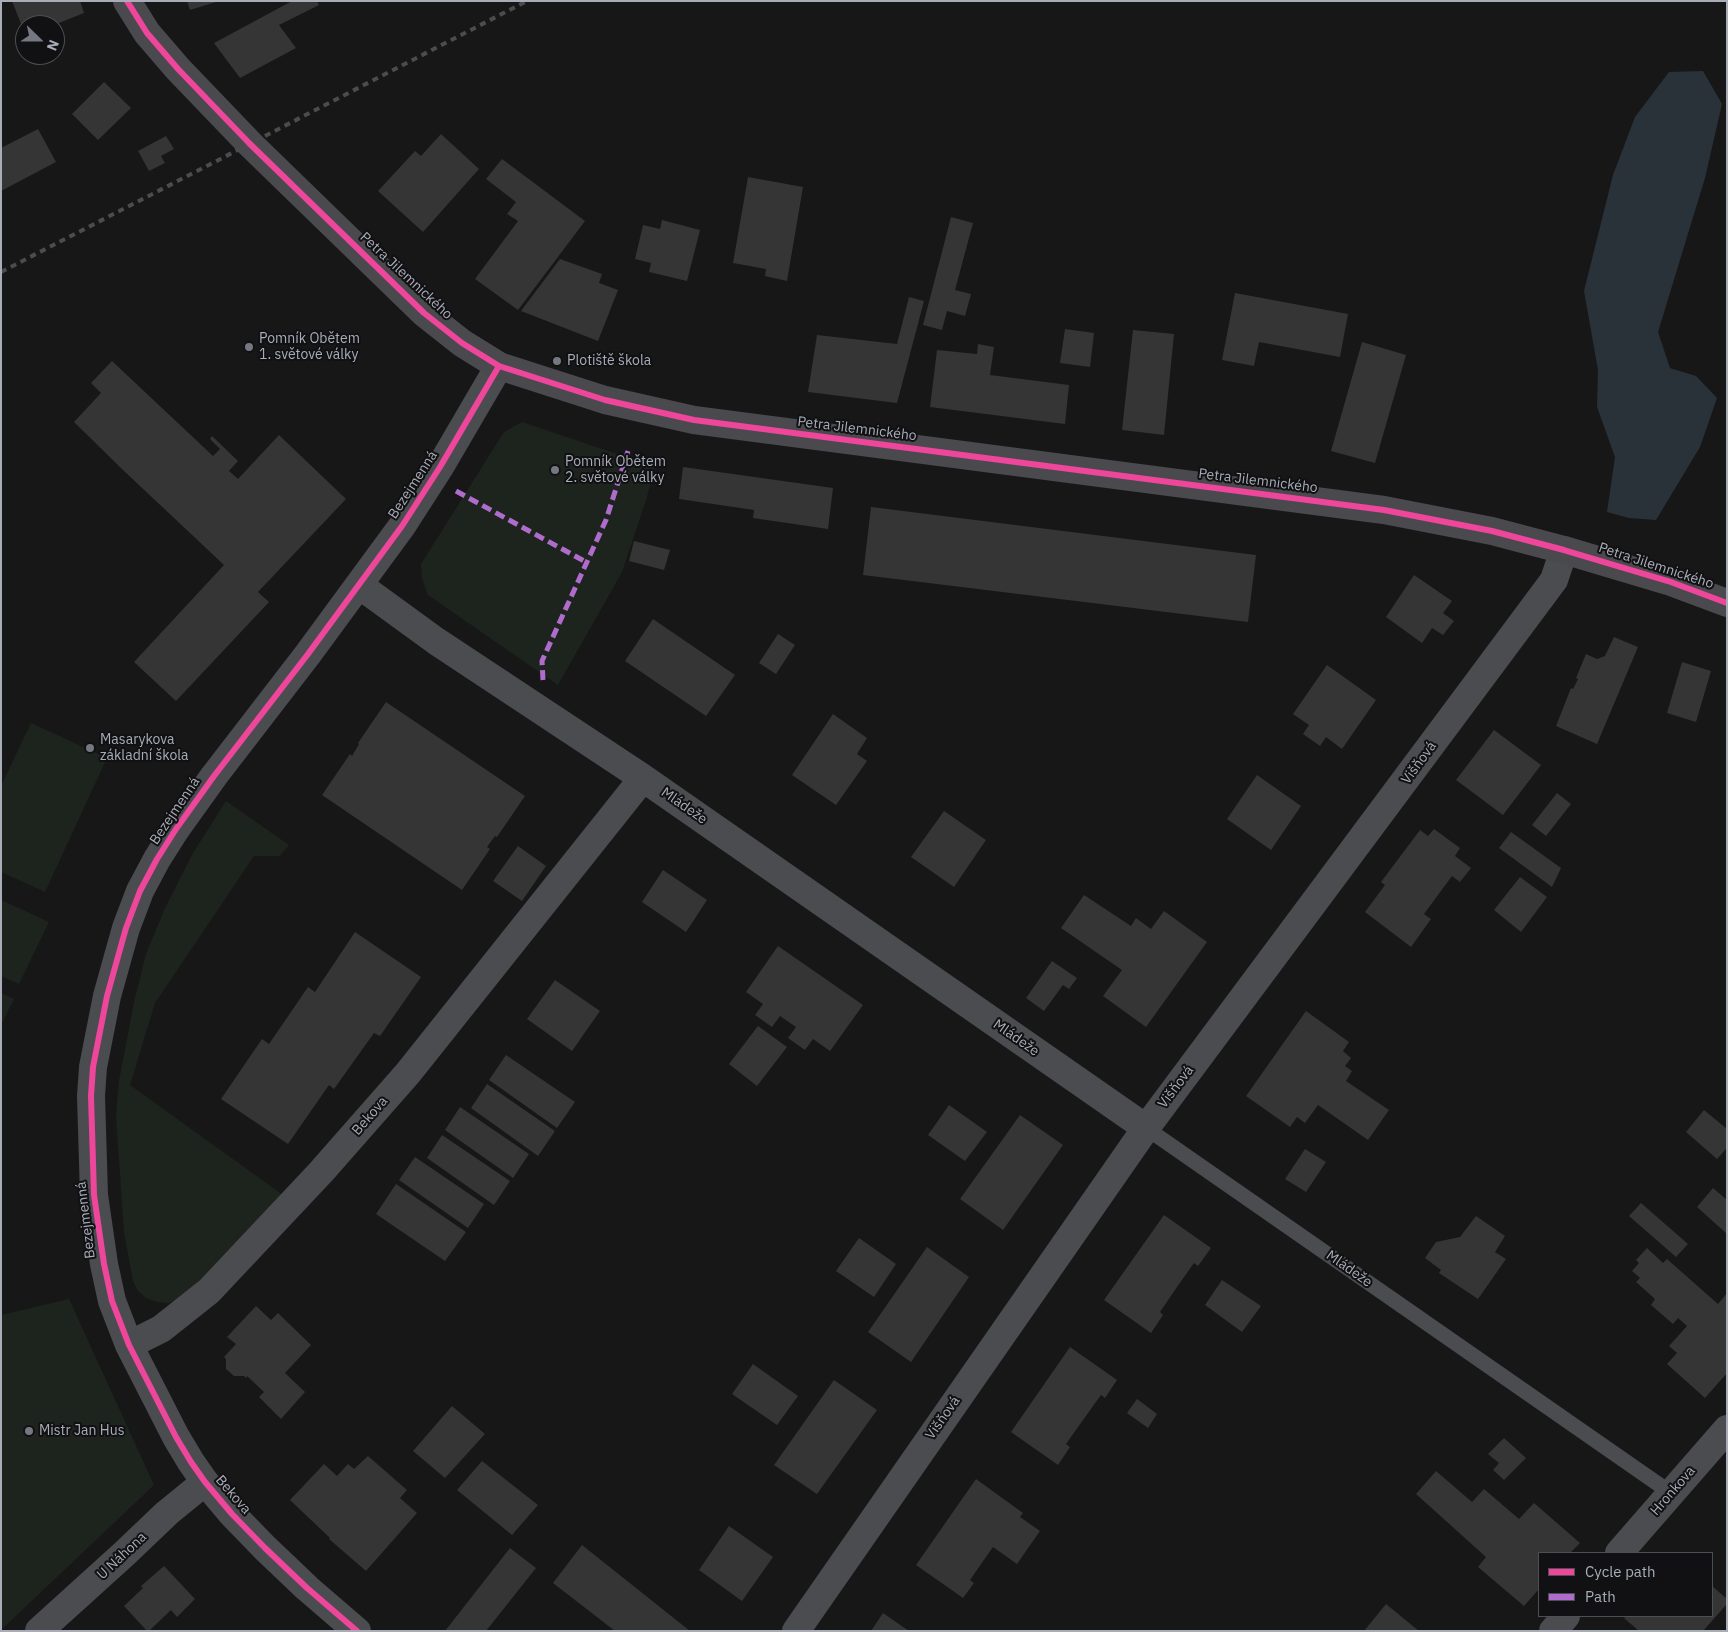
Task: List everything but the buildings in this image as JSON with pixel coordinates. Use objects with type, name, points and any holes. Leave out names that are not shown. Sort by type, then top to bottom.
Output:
[{"type":"street","name":"Petra Jilemnického","points":[[127,1],[147,33],[178,69],[250,144],[424,313],[462,342],[499,366],[605,400],[694,420],[1384,510],[1492,531],[1564,550],[1668,581],[1727,603]]},
{"type":"street","name":"Bezejmenná","points":[[129,1345],[112,1301],[104,1264],[94,1195],[91,1096],[93,1067],[106,996],[126,928],[140,891],[176,828],[402,526],[440,467],[499,366]]},
{"type":"street","name":"Višňová","points":[[796,1631],[1146,1128],[1554,580],[1564,550]]},
{"type":"street","name":"Mládeže","points":[[359,585],[436,641],[643,778],[1146,1128]]},
{"type":"street","name":"Bekova","points":[[357,1631],[307,1588],[265,1548],[232,1514],[205,1482],[176,1437],[129,1345],[160,1329],[209,1291],[321,1172],[408,1072],[643,778]]},
{"type":"street","name":"Hronkova","points":[[1620,1552],[1727,1429]]},
{"type":"street","name":"U Náhona","points":[[39,1631],[167,1513],[205,1482]]},
{"type":"street","points":[[1553,1631],[1565,1617]]},
{"type":"lane","name":"Mládeže","points":[[1146,1128],[1671,1493]]},
{"type":"shaded area","points":[[1703,71],[1722,104],[1705,178],[1658,332],[1670,368],[1696,376],[1717,398],[1700,447],[1656,520],[1629,518],[1607,512],[1615,457],[1597,407],[1598,370],[1584,291],[1613,175],[1635,117],[1669,72]]},
{"type":"shaded area","points":[[522,422],[626,457],[657,459],[646,500],[622,572],[558,685],[428,595],[422,579],[421,564],[504,432]]},
{"type":"shaded area","points":[[31,723],[107,758],[45,892],[1,872],[1,786]]},
{"type":"shaded area","points":[[226,801],[289,845],[280,856],[254,856],[155,1003],[130,1085],[283,1195],[190,1292],[178,1300],[168,1303],[157,1302],[146,1298],[138,1291],[133,1281],[124,1232],[116,1116],[119,1081],[134,1002],[146,954],[165,908],[193,853]]},
{"type":"shaded area","points":[[1,900],[49,922],[19,984],[1,976]]},
{"type":"shaded area","points":[[1,993],[14,999],[1,1025]]},
{"type":"shaded area","points":[[69,1299],[154,1485],[1,1630],[1,1315]]},
{"type":"railway","points":[[1,272],[527,1]]},
{"type":"marked path","points":[[543,680],[542,661],[606,520],[628,451]]},
{"type":"marked path","points":[[456,491],[586,562]]},
{"type":"cycle path","points":[[127,1],[147,33],[178,69],[250,144],[424,313],[462,343],[499,366],[605,400],[694,420],[1384,510],[1492,531],[1564,550],[1668,581],[1727,603]]},
{"type":"cycle path","points":[[357,1631],[307,1588],[265,1548],[232,1514],[205,1482],[176,1437],[129,1345],[112,1301],[104,1264],[94,1195],[91,1096],[93,1067],[107,996],[126,928],[140,891],[157,859],[214,776],[308,654],[402,526],[440,467],[499,366]]},
{"type":"place","name":"Pomník Obětem 1. světové války","points":[[249,347]]},
{"type":"place","name":"Plotiště škola","points":[[557,361]]},
{"type":"place","name":"Pomník Obětem 2. světové války","points":[[555,470]]},
{"type":"place","name":"Masarykova základní škola","points":[[90,748]]},
{"type":"place","name":"Mistr Jan Hus","points":[[29,1431]]}]
